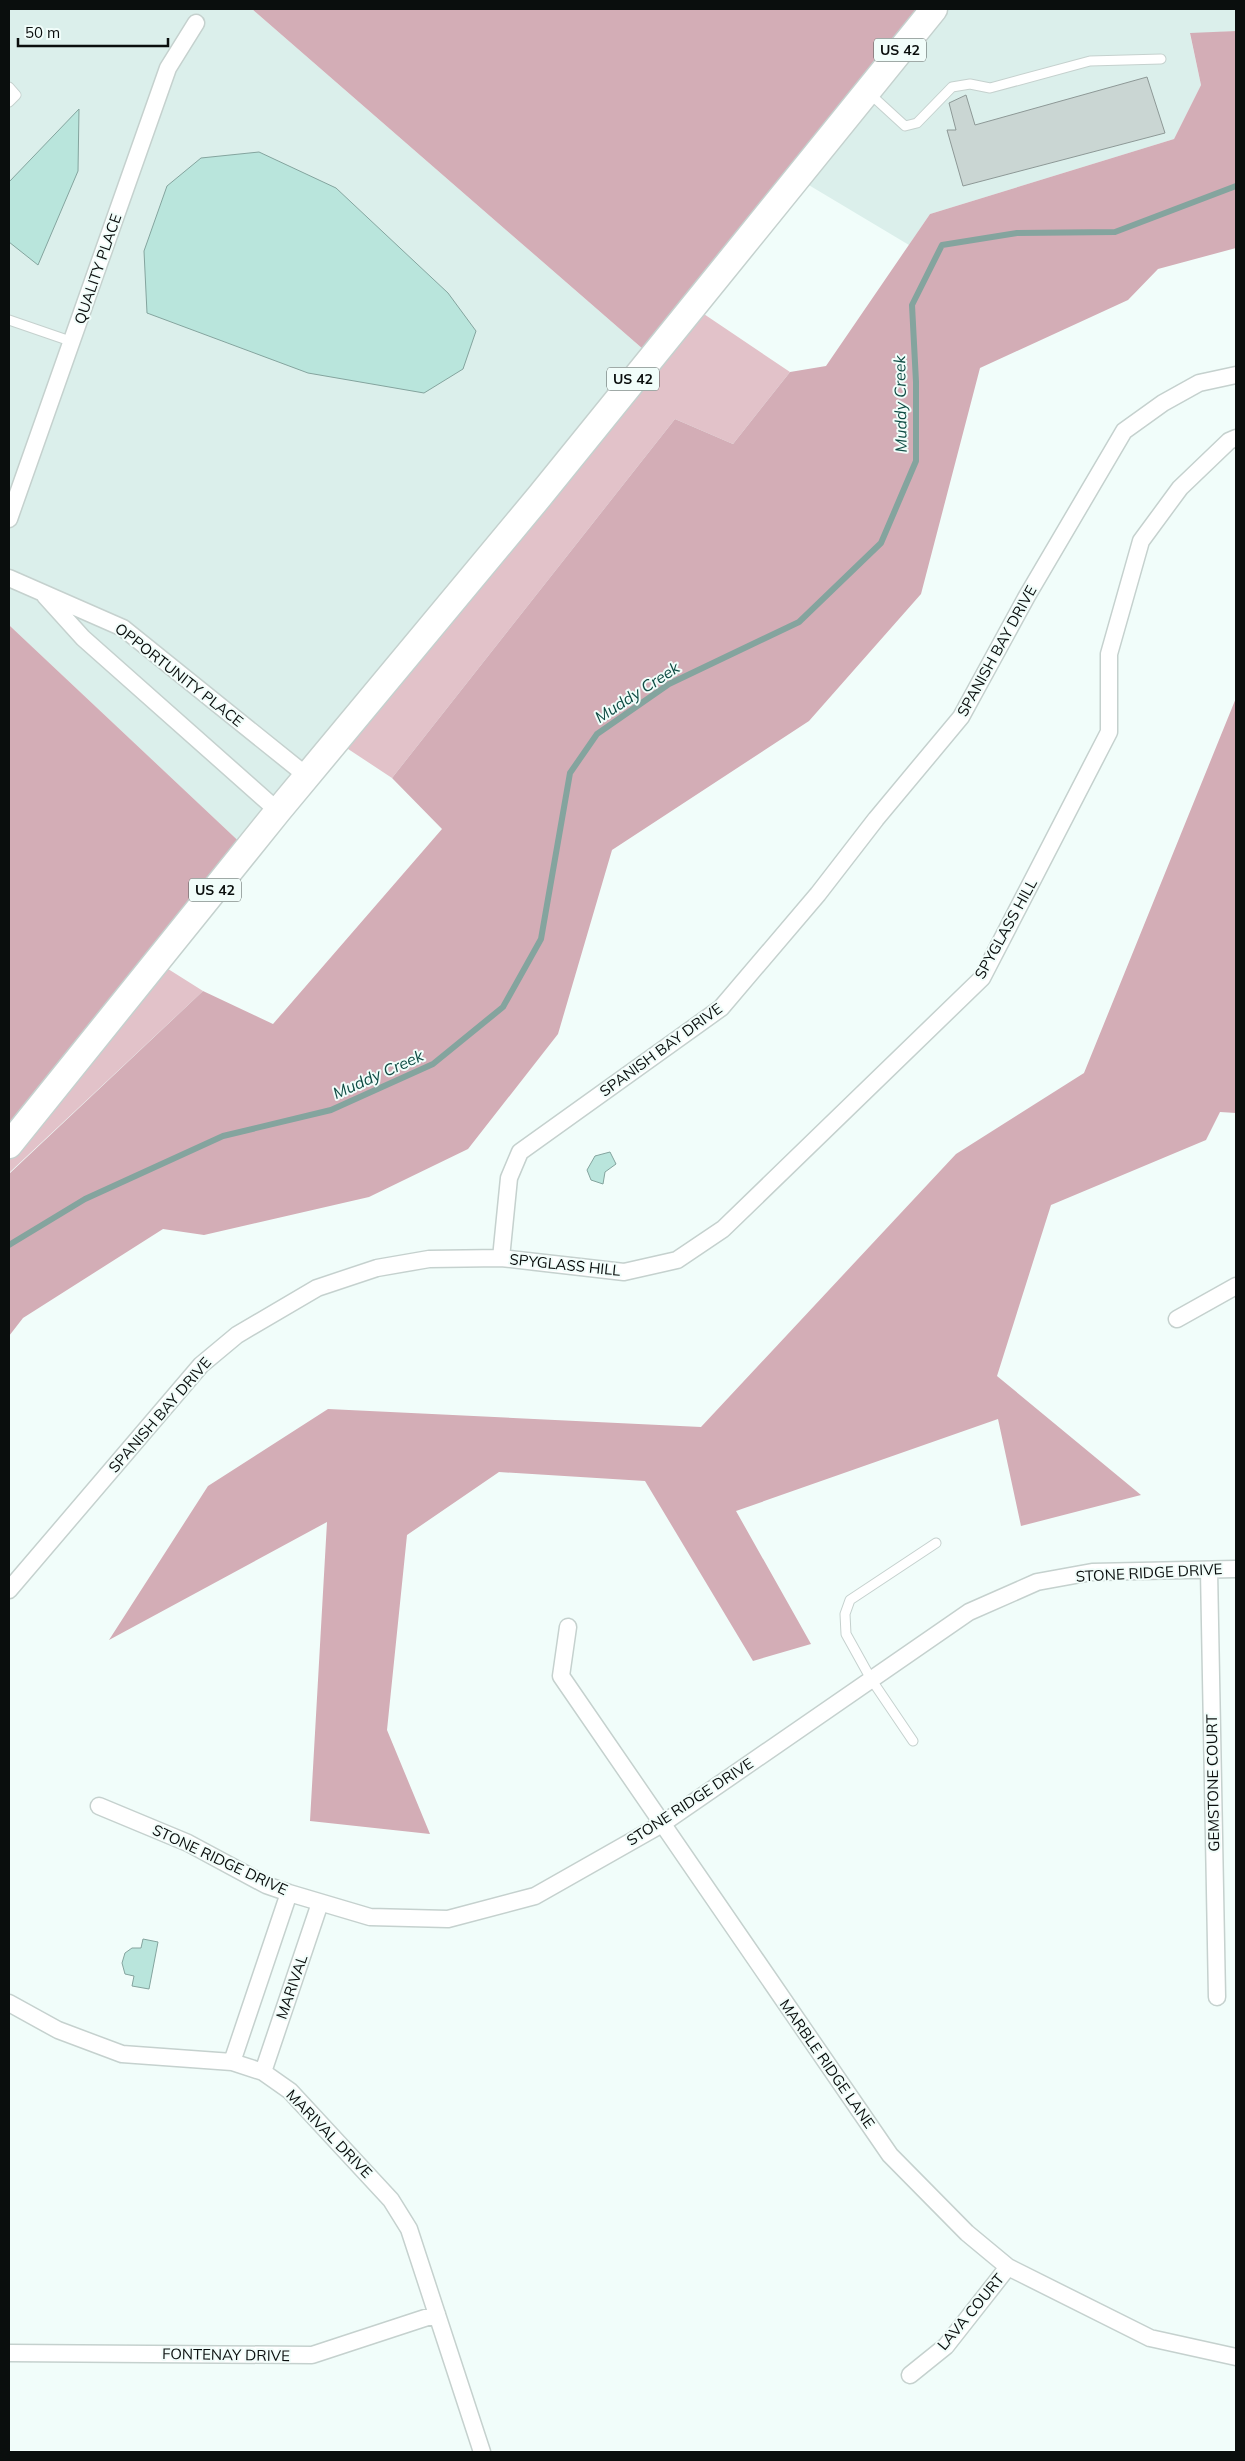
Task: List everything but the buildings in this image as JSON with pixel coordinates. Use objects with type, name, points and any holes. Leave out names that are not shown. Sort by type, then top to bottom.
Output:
[{"type":"main road","name":"US 42","points":[[9,1146],[278,811],[539,497],[934,9]]},
{"type":"street","name":"QUALITY PLACE","points":[[9,520],[168,68],[196,23]]},
{"type":"street","name":"SPANISH BAY DRIVE","points":[[9,1590],[201,1365],[237,1335],[317,1288],[377,1268],[429,1260],[501,1258],[509,1178],[520,1152],[721,1008],[818,894],[876,819],[961,717],[1027,596],[1124,431],[1163,403],[1199,383],[1236,375]]},
{"type":"street","name":"SPYGLASS HILL","points":[[501,1258],[624,1272],[677,1260],[723,1229],[982,978],[1110,732],[1110,654],[1141,541],[1180,488],[1229,442],[1236,438]]},
{"type":"street","name":"OPPORTUNITY PLACE","points":[[9,578],[123,628],[307,776]]},
{"type":"street","name":"OPPORTUNITY PLACE","points":[[40,591],[83,638],[278,811]]},
{"type":"street","points":[[1177,1319],[1236,1286]]},
{"type":"street","name":"STONE RIDGE DRIVE","points":[[99,1806],[188,1843],[266,1885],[289,1893],[370,1917],[448,1919],[535,1896],[662,1824],[969,1612],[1037,1582],[1092,1572],[1236,1569]]},
{"type":"street","name":"GEMSTONE COURT","points":[[1209,1570],[1217,1997]]},
{"type":"street","name":"MARBLE RIDGE LANE","points":[[568,1627],[561,1676],[890,2155],[967,2233],[1008,2267],[1150,2338],[1236,2357]]},
{"type":"street","points":[[232,2062],[289,1893]]},
{"type":"street","name":"MARIVAL","points":[[263,2072],[320,1903]]},
{"type":"street","name":"MARIVAL DRIVE","points":[[9,2003],[58,2030],[122,2054],[232,2062],[263,2072],[290,2091],[391,2200],[409,2229],[482,2452]]},
{"type":"street","name":"LAVA COURT","points":[[910,2375],[946,2346],[1008,2267]]},
{"type":"street","name":"FONTENAY DRIVE","points":[[9,2353],[312,2355],[437,2314]]},
{"type":"lane","points":[[867,91],[906,126],[918,123],[952,87],[970,84],[990,88],[1090,61],[1161,59]]},
{"type":"lane","points":[[9,87],[16,95],[9,102]]},
{"type":"lane","points":[[9,320],[73,342]]},
{"type":"lane","points":[[913,1741],[871,1679],[846,1634],[845,1614],[850,1600],[936,1543]]},
{"type":"shaded area","points":[[9,9],[252,9],[651,356],[247,849],[9,625]]},
{"type":"shaded area","points":[[252,9],[934,9],[651,356]]},
{"type":"shaded area","points":[[934,9],[1236,9],[1236,31],[1190,34],[1201,85],[1174,139],[930,214],[909,245],[797,178]]},
{"type":"shaded area","points":[[1236,31],[1236,248],[1158,269],[1128,300],[980,368],[921,594],[809,721],[612,850],[558,1034],[468,1149],[369,1197],[204,1235],[163,1229],[23,1318],[9,1336],[9,1174],[203,991],[273,1024],[442,829],[392,778],[675,419],[733,444],[790,372],[826,366],[930,214],[1174,139],[1201,85],[1190,33]]},
{"type":"shaded area","points":[[79,109],[78,171],[38,265],[9,242],[9,182]]},
{"type":"shaded area","points":[[259,152],[336,188],[448,293],[476,331],[463,369],[424,393],[308,373],[147,313],[144,251],[167,186],[201,158]]},
{"type":"shaded area","points":[[692,306],[790,372],[733,444],[675,419],[392,778],[336,741]]},
{"type":"shaded area","points":[[9,625],[247,849],[9,1144]]},
{"type":"shaded area","points":[[1236,698],[1236,1113],[1220,1112],[1206,1140],[1051,1205],[997,1376],[1141,1495],[1021,1526],[998,1419],[736,1511],[811,1644],[753,1661],[645,1481],[499,1472],[407,1535],[387,1730],[430,1834],[310,1821],[327,1522],[109,1640],[208,1486],[328,1409],[701,1427],[956,1154],[1084,1073]]},
{"type":"shaded area","points":[[157,962],[203,991],[9,1173],[9,1145]]},
{"type":"shaded area","points":[[610,1152],[616,1164],[605,1172],[603,1184],[591,1180],[587,1170],[595,1156]]},
{"type":"shaded area","points":[[143,1939],[158,1942],[149,1989],[132,1986],[134,1976],[125,1974],[122,1963],[125,1953],[132,1948],[141,1948]]},
{"type":"waterway","name":"Muddy Creek","points":[[9,1245],[85,1199],[223,1136],[331,1110],[433,1064],[503,1007],[541,939],[570,773],[597,734],[669,684],[799,622],[881,543],[916,461],[916,382],[912,305],[942,245],[1017,233],[1115,232],[1236,186]]}]
